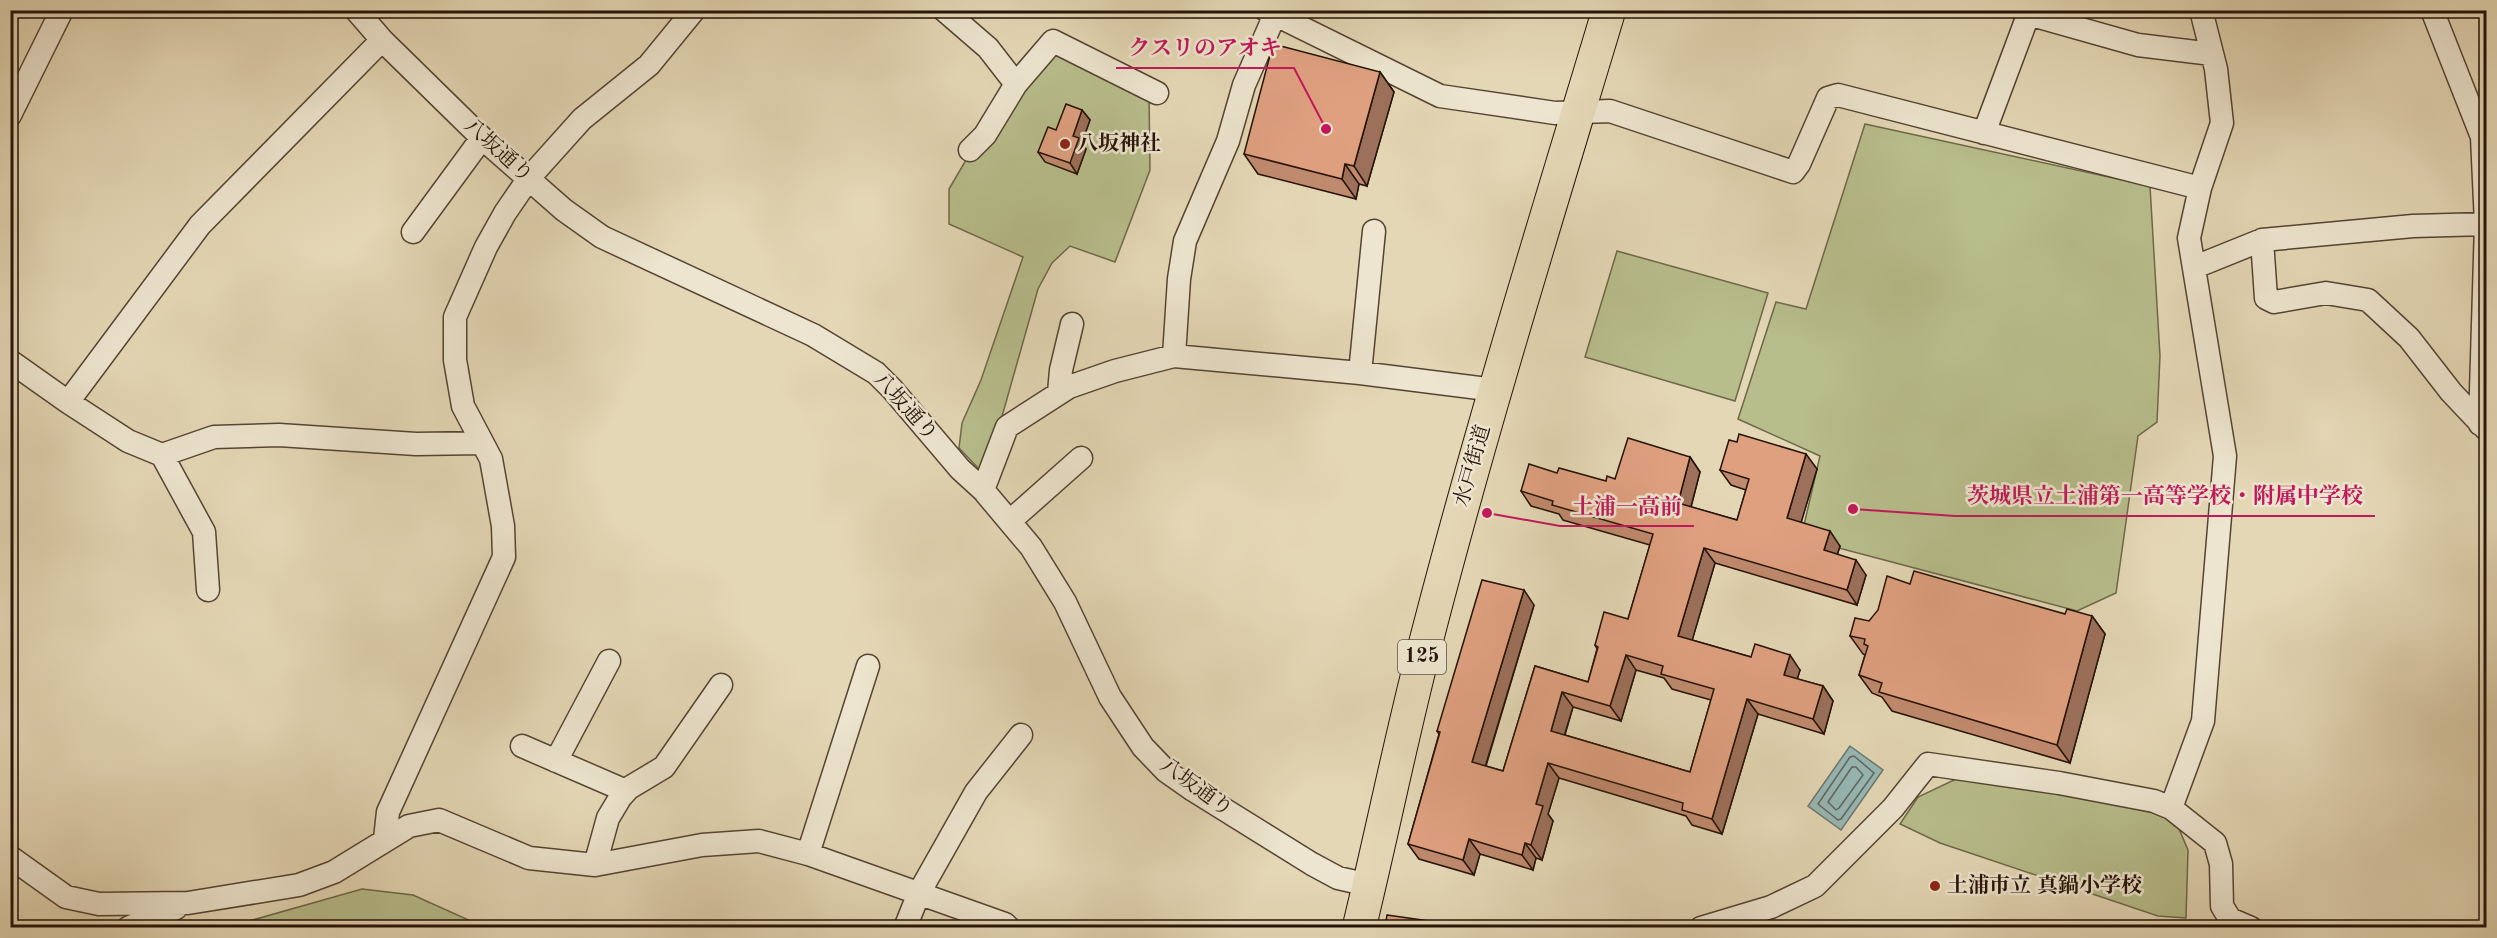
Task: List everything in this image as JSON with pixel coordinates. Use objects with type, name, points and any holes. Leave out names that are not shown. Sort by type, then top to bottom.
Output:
[{"type":"highway","name":"水戸街道","points":[[1359,927],[1428,633],[1495,390],[1608,10]]},
{"type":"street","points":[[10,115],[62,10]]},
{"type":"street","name":"八坂通り","points":[[356,10],[382,40],[482,138],[564,210],[602,237],[813,335],[868,368],[892,389],[1031,547],[1065,602],[1080,631],[1099,678],[1143,747],[1166,771],[1312,864],[1338,878],[1369,885]]},
{"type":"street","points":[[385,839],[388,812],[504,557],[503,526],[491,459],[463,406],[455,360],[455,317],[486,247],[505,213],[529,178],[582,119],[649,65],[694,10]]},
{"type":"street","points":[[944,10],[988,48],[1016,84]]},
{"type":"street","points":[[2171,808],[2203,721],[2225,456],[2189,238],[2199,188],[2222,123],[2212,54],[2201,10]]},
{"type":"street","points":[[2432,10],[2482,137],[2486,224],[2484,427]]},
{"type":"street","points":[[1174,356],[1179,279],[1185,241],[1228,141],[1244,85],[1272,12],[1440,96],[1555,113],[1610,111],[1793,172],[1799,164],[1828,98],[1838,95],[2199,188]]},
{"type":"street","points":[[1984,133],[2029,12],[2138,45],[2212,54]]},
{"type":"street","points":[[68,402],[200,225],[382,40]]},
{"type":"street","points":[[970,150],[985,135],[1016,84],[1053,41],[1157,93]]},
{"type":"street","points":[[412,232],[482,138]]},
{"type":"street","points":[[2195,267],[2262,240],[2413,226],[2486,224]]},
{"type":"street","points":[[1360,373],[1374,231]]},
{"type":"street","points":[[2262,240],[2266,298],[2274,302],[2326,293],[2368,300],[2409,338],[2451,392],[2484,427]]},
{"type":"street","points":[[1059,393],[1060,370],[1072,324]]},
{"type":"street","points":[[983,490],[1007,428],[1070,387],[1115,371],[1174,356],[1360,373],[1495,390]]},
{"type":"street","points":[[10,361],[128,441],[162,455],[204,532],[208,590]]},
{"type":"street","points":[[162,455],[214,437],[279,435],[416,444],[482,443]]},
{"type":"street","points":[[1010,521],[1081,458]]},
{"type":"street","points":[[556,761],[609,661]]},
{"type":"street","points":[[808,854],[867,666]]},
{"type":"street","points":[[595,865],[608,818],[626,791],[664,768],[721,685]]},
{"type":"street","points":[[905,927],[920,893],[976,792],[1021,735]]},
{"type":"street","points":[[522,746],[626,791]]},
{"type":"street","points":[[1701,927],[1771,907],[1815,886],[1893,808],[1928,764],[2059,783],[2154,801],[2171,808],[2216,843],[2221,864],[2222,906],[2230,919],[2251,927]]},
{"type":"street","points":[[10,857],[66,897],[99,904],[188,903],[299,885],[334,872],[409,826],[439,820],[529,858],[595,865],[702,845],[759,841],[808,854],[920,893],[966,920],[1005,924],[1009,927]]},
{"type":"street","points":[[128,927],[188,903]]},
{"type":"green space","points":[[1053,52],[1149,96],[1150,170],[1115,262],[1070,246],[1052,263],[1038,289],[1001,420],[979,469],[959,448],[962,423],[981,380],[1023,257],[949,224],[949,189],[966,160],[993,135],[1017,98]]},
{"type":"green space","points":[[1865,124],[2150,186],[2160,356],[2157,422],[2138,436],[2116,593],[2077,611],[1801,538],[1820,456],[1738,419],[1776,302],[1806,309]]},
{"type":"green space","points":[[1617,251],[1768,293],[1735,401],[1585,357]]},
{"type":"green space","points":[[1956,779],[2042,787],[2162,815],[2179,829],[2188,850],[2186,918],[2158,916],[1940,843],[1900,824],[1918,797]]},
{"type":"green space","points":[[362,889],[413,895],[471,921],[476,927],[228,927]]},
{"type":"water","points":[[1850,746],[1883,770],[1841,830],[1808,806]]},
{"type":"building","points":[[1273,44],[1380,72],[1354,166],[1345,164],[1342,179],[1244,154]]},
{"type":"building","points":[[1066,104],[1082,110],[1073,136],[1079,138],[1070,163],[1038,152],[1048,127],[1056,130]]},
{"type":"building","points":[[1739,434],[1806,454],[1787,518],[1830,531],[1824,550],[1856,560],[1847,590],[1704,548],[1678,636],[1751,657],[1755,644],[1790,655],[1784,675],[1823,686],[1813,719],[1747,699],[1712,819],[1682,810],[1683,803],[1548,763],[1536,804],[1543,806],[1531,845],[1525,843],[1522,855],[1469,839],[1463,860],[1408,844],[1440,732],[1437,731],[1482,580],[1524,590],[1472,762],[1503,771],[1535,666],[1588,682],[1598,647],[1595,645],[1604,612],[1628,619],[1653,534],[1552,505],[1553,501],[1521,491],[1529,464],[1557,473],[1559,468],[1606,481],[1607,476],[1615,479],[1628,438],[1690,457],[1678,503],[1737,520],[1749,479],[1720,470],[1729,440],[1737,442]],"holes":[[[1626,655],[1663,666],[1661,674],[1714,689],[1690,772],[1551,731],[1562,692],[1610,706]]]},
{"type":"building","points":[[1914,571],[2065,614],[2067,609],[2092,616],[2057,745],[1879,692],[1882,683],[1859,675],[1868,646],[1864,644],[1865,639],[1850,636],[1855,618],[1869,621],[1878,610],[1887,576],[1910,584]]},
{"type":"building","points":[[1387,915],[1436,922],[1435,927],[1385,927]]},
{"type":"place","name":"クスリのアオキ","points":[[1326,129]]},
{"type":"place","name":"八坂神社","points":[[1065,144]]},
{"type":"place","name":"茨城県立土浦第一高等学校・附属中学校","points":[[1853,509]]},
{"type":"place","name":"土浦一高前","points":[[1487,513]]},
{"type":"place","name":"土浦市立 真鍋小学校","points":[[1935,886]]}]
